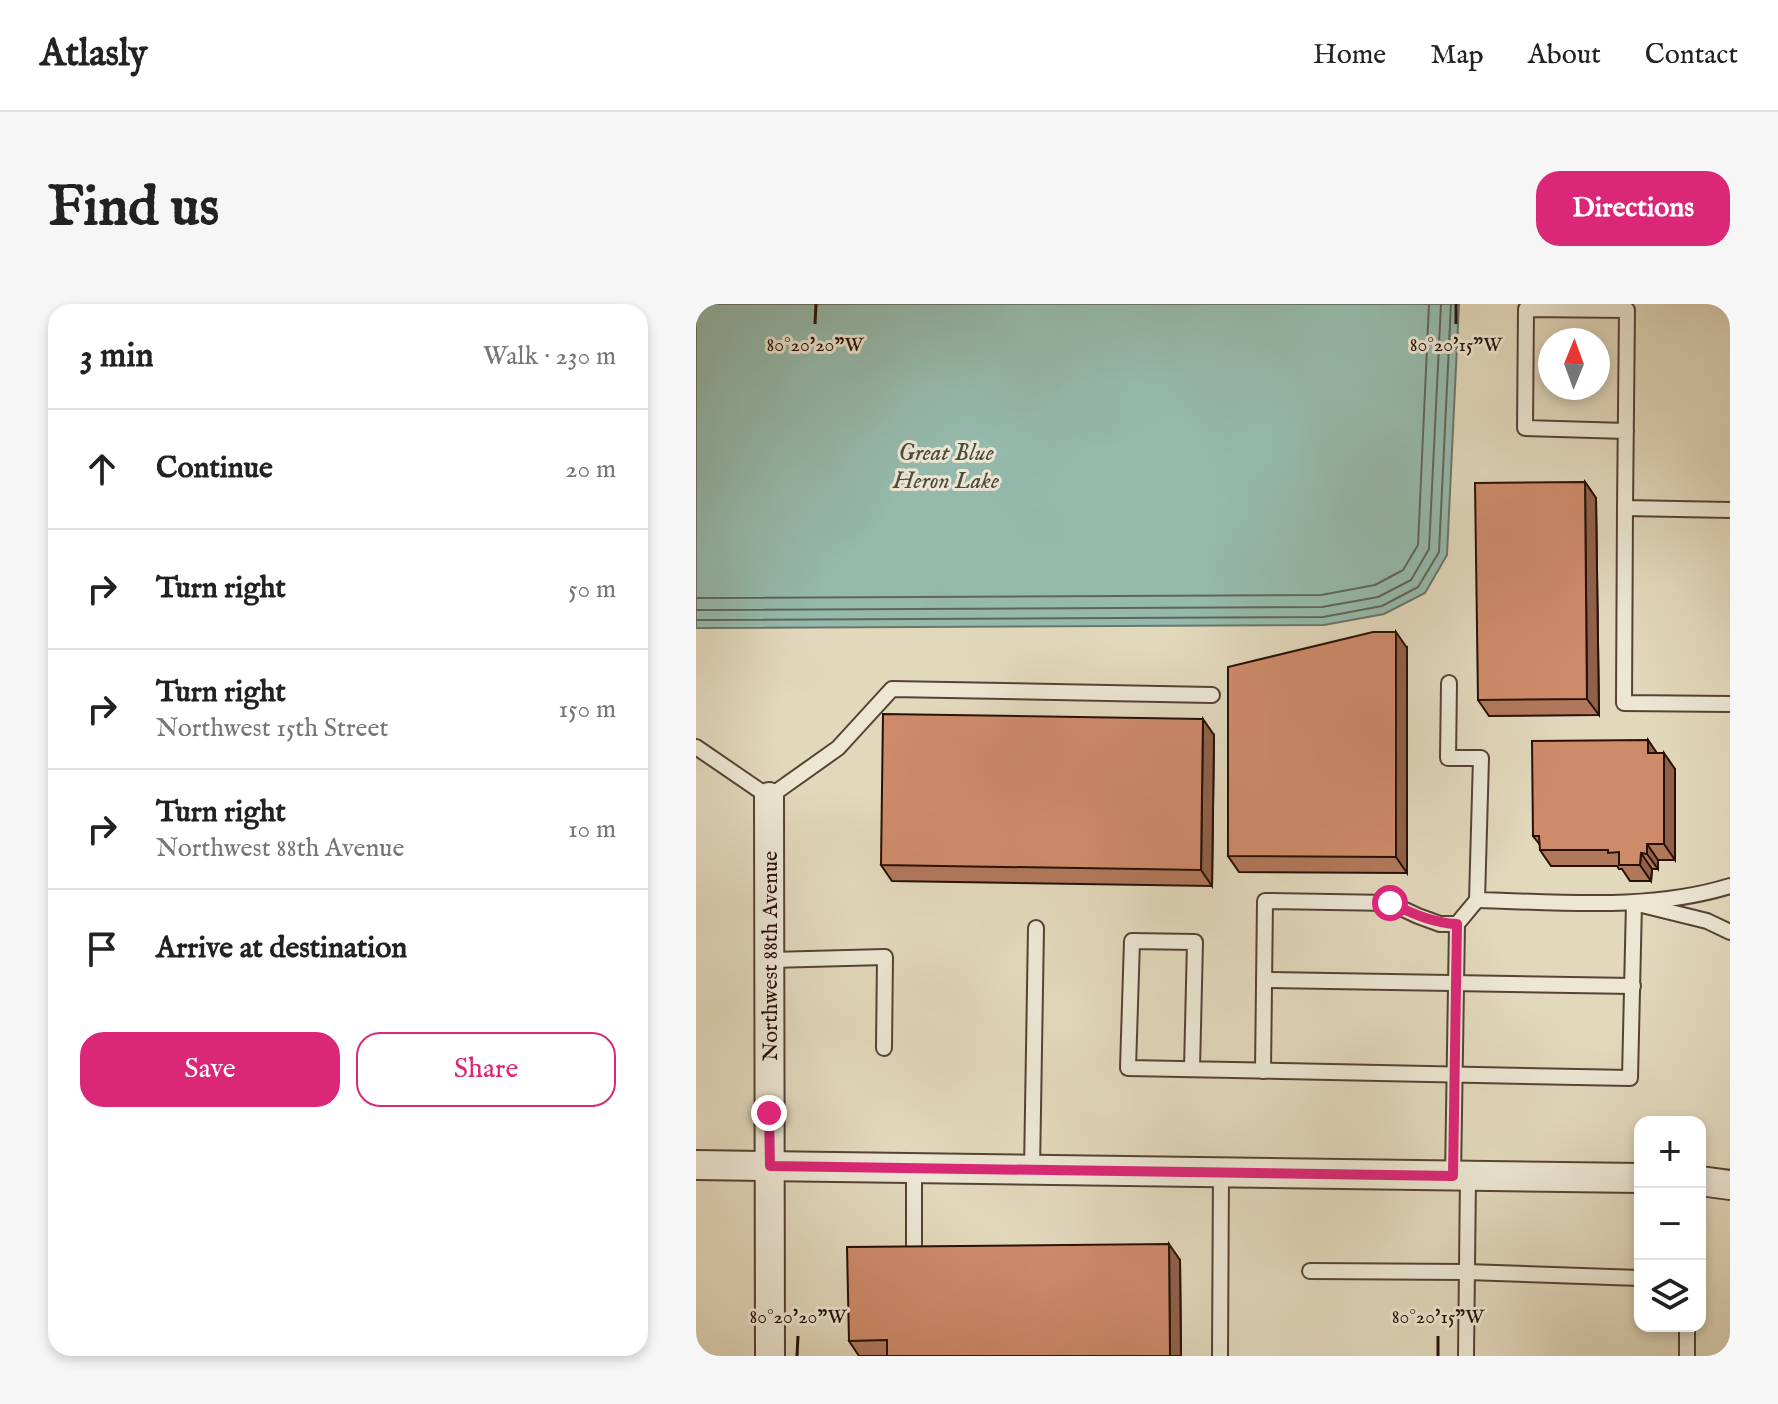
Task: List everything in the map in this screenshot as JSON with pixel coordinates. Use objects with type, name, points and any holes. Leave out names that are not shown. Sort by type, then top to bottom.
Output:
[{"type":"street","name":"Northwest 88th Avenue","points":[[769,797],[770,1356]]},
{"type":"street","points":[[696,1165],[1634,1178]]},
{"type":"street","points":[[1706,1182],[1730,1185]]},
{"type":"lane","points":[[1626,431],[1525,428],[1526,309],[1627,310],[1624,703],[1730,704]]},
{"type":"lane","points":[[1625,508],[1730,510]]},
{"type":"lane","points":[[1449,683],[1448,758],[1481,758],[1477,900],[1457,924],[1454,1075],[1467,1272],[1466,1356]]},
{"type":"lane","points":[[696,747],[769,797],[838,748],[892,689],[1212,695]]},
{"type":"lane","points":[[1477,900],[1634,903],[1705,895],[1730,886]]},
{"type":"lane","points":[[1263,1071],[1265,901],[1390,903],[1440,924],[1457,924]]},
{"type":"lane","points":[[1634,903],[1707,921],[1730,932]]},
{"type":"lane","points":[[1192,1069],[1195,942],[1132,941],[1128,1068],[1630,1078],[1634,903]]},
{"type":"lane","points":[[1032,1170],[1036,928]]},
{"type":"lane","points":[[770,960],[885,957],[884,1048]]},
{"type":"lane","points":[[1264,980],[1633,986]]},
{"type":"lane","points":[[914,1168],[914,1258]]},
{"type":"lane","points":[[1220,1356],[1221,1172]]},
{"type":"lane","points":[[1310,1271],[1634,1278]]},
{"type":"lane","points":[[1687,1332],[1687,1356]]},
{"type":"water","name":"Great Blue Heron Lake","points":[[696,304],[1459,304],[1447,555],[1425,593],[1384,614],[1324,625],[696,628]]},
{"type":"building","points":[[1585,482],[1587,699],[1478,700],[1475,483]]},
{"type":"building","points":[[1373,632],[1396,632],[1396,857],[1228,856],[1228,667]]},
{"type":"building","points":[[883,714],[1203,719],[1201,870],[881,865]]},
{"type":"building","points":[[1648,740],[1648,753],[1664,753],[1664,844],[1647,844],[1647,854],[1641,853],[1640,865],[1619,865],[1619,852],[1608,853],[1608,850],[1540,850],[1539,836],[1533,836],[1532,741]]},
{"type":"building","points":[[1169,1244],[1170,1356],[887,1356],[887,1340],[849,1341],[847,1247]]},
{"type":"route","points":[[769,1113],[770,1166],[1453,1176],[1457,924],[1440,924],[1390,903]]}]
